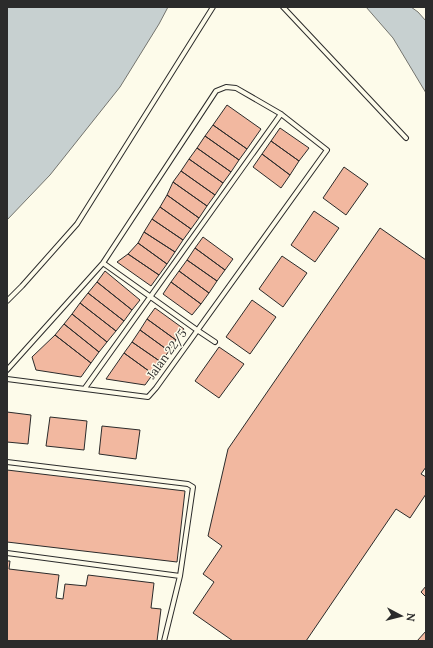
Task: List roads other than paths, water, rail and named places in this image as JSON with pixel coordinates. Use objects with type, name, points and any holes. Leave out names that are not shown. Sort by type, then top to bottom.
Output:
[{"type":"lane","points":[[7,301],[77,224],[213,7]]},
{"type":"lane","points":[[283,7],[406,138]]},
{"type":"lane","points":[[7,370],[103,263],[216,92],[226,87],[236,88],[281,114],[85,388]]},
{"type":"lane","name":"Jalan 22/5","points":[[7,379],[148,397],[327,150],[281,114]]},
{"type":"lane","points":[[103,263],[215,342]]},
{"type":"lane","points":[[7,462],[188,484],[193,487],[180,576],[164,641]]},
{"type":"lane","points":[[7,553],[180,576]]}]
